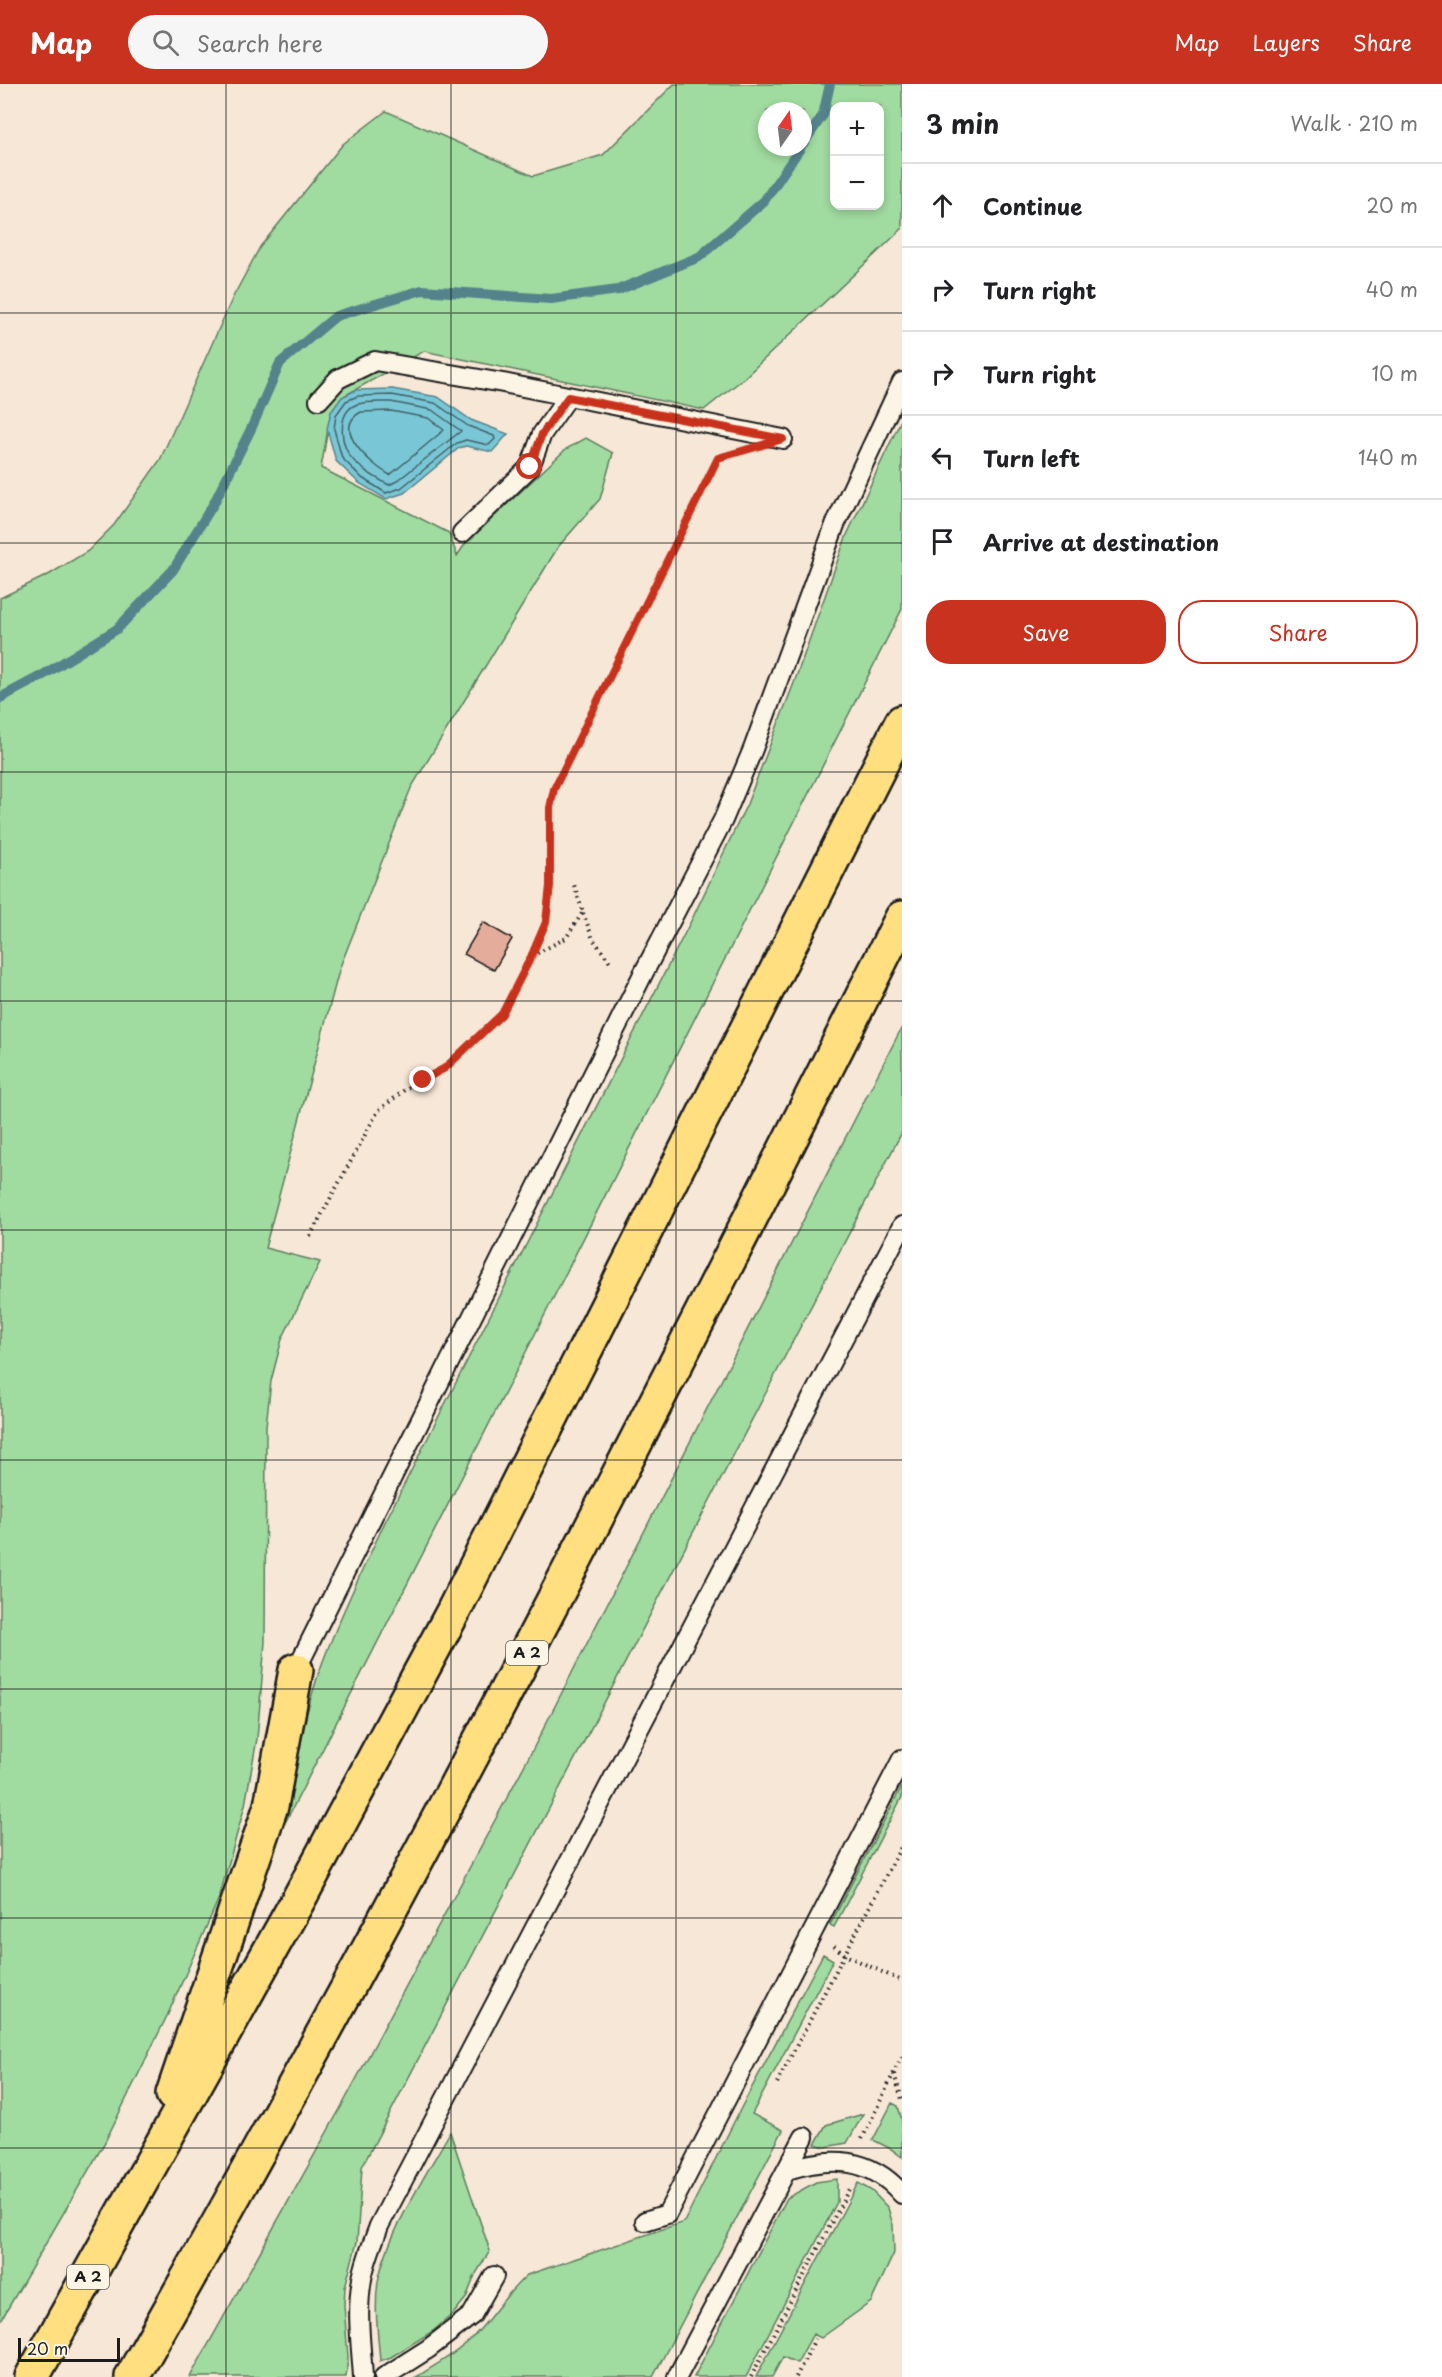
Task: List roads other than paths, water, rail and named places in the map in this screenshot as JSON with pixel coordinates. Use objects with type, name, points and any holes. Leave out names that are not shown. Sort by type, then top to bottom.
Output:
[{"type":"highway","name":"A 2","points":[[32,2377],[301,1895],[453,1612],[902,722]]},
{"type":"highway","name":"A 2","points":[[132,2377],[233,2200],[534,1641],[902,918]]},
{"type":"highway","points":[[145,2176],[271,1806],[296,1670]]},
{"type":"lane","points":[[319,399],[338,378],[375,361],[783,439]]},
{"type":"lane","points":[[296,1670],[643,974],[723,820],[753,749],[835,525],[902,382]]},
{"type":"lane","points":[[462,533],[530,467],[542,434],[568,397]]},
{"type":"lane","points":[[363,2377],[359,2305],[361,2280],[368,2254],[380,2226],[902,1226]]},
{"type":"lane","points":[[645,2221],[667,2214],[902,1759]]},
{"type":"lane","points":[[677,2377],[804,2137]]},
{"type":"lane","points":[[787,2170],[809,2163],[829,2161],[860,2165],[889,2180],[902,2194]]},
{"type":"lane","points":[[384,2377],[428,2349],[472,2315],[494,2276]]},
{"type":"water","points":[[392,389],[438,397],[471,420],[508,434],[492,452],[466,446],[459,448],[404,493],[386,499],[359,483],[336,461],[327,429],[331,412],[342,397],[356,390]]},
{"type":"waterway","points":[[812,131],[823,115],[830,84]]},
{"type":"waterway","points":[[0,698],[43,675],[117,629],[173,570],[214,503],[251,429],[280,363],[336,316],[422,290],[551,299],[618,290],[699,257],[764,201],[795,156]]}]
